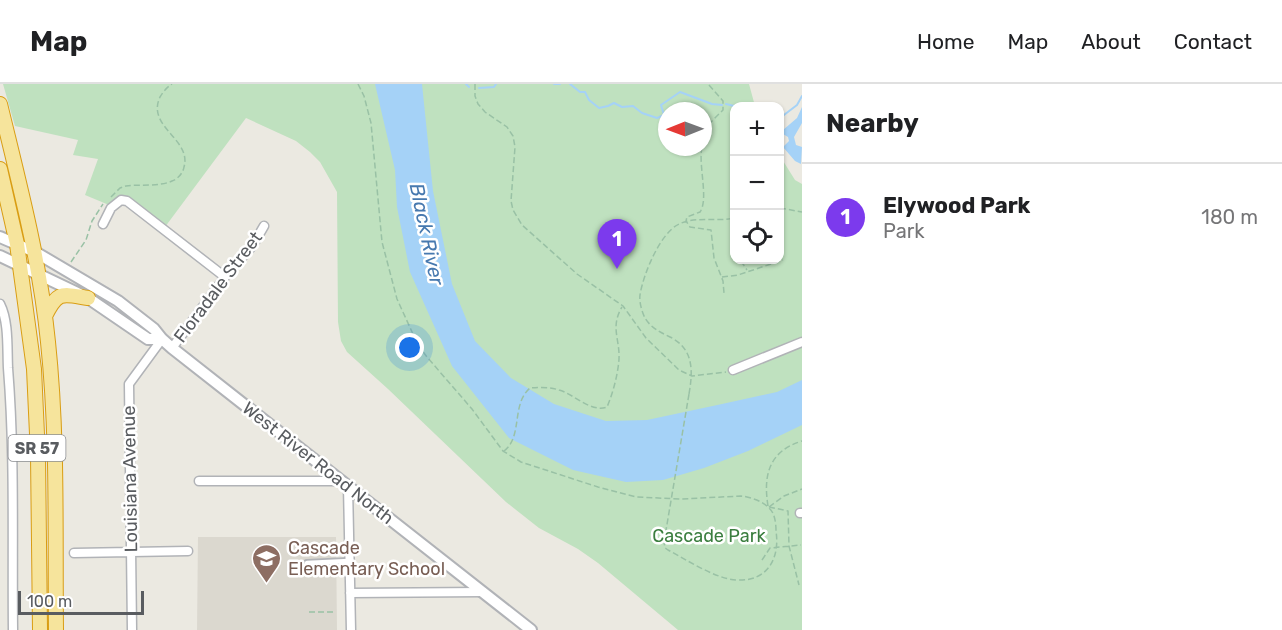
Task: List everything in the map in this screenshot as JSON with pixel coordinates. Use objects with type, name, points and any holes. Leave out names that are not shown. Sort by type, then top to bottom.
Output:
[{"type":"highway","name":"SR 57","points":[[1,109],[35,252],[45,316],[53,426],[56,630]]},
{"type":"highway","name":"SR 57","points":[[0,169],[17,244],[34,369],[38,456],[40,630]]},
{"type":"highway","points":[[45,316],[53,301],[63,294],[88,298]]},
{"type":"street","points":[[103,224],[114,205],[121,200],[126,201],[225,277]]},
{"type":"street","name":"Floradale Street","points":[[172,348],[225,277],[253,245],[264,226]]},
{"type":"street","name":"West River Road North","points":[[0,237],[35,252],[118,301],[154,329],[172,348],[531,630]]},
{"type":"street","name":"West River Road North","points":[[0,256],[88,298],[148,339],[162,339]]},
{"type":"street","points":[[0,304],[5,325],[11,409],[13,630]]},
{"type":"street","name":"Louisiana Avenue","points":[[132,630],[129,384],[162,339]]},
{"type":"street","points":[[733,370],[802,342]]},
{"type":"street","points":[[199,481],[344,483],[351,630]]},
{"type":"street","points":[[74,553],[188,551]]},
{"type":"street","points":[[350,593],[483,592]]},
{"type":"lane","points":[[307,563],[349,561]]},
{"type":"path","points":[[70,264],[86,240],[95,214],[116,191],[126,186],[172,181],[184,170],[186,160],[184,152],[159,119],[157,108],[162,94],[172,84]]},
{"type":"path","points":[[358,84],[371,123],[382,242],[397,299],[423,351],[472,409],[503,451],[521,462],[636,497],[681,500],[741,496],[752,498],[768,507],[788,511],[789,546],[799,585]]},
{"type":"path","points":[[474,84],[478,104],[485,112],[507,127],[513,136],[515,147],[511,201],[517,218],[536,239],[577,274],[622,306],[642,334],[671,364],[684,373],[692,376],[733,370]]},
{"type":"path","points":[[708,84],[723,100],[723,110],[712,121]]},
{"type":"path","points":[[686,221],[687,217],[700,212],[703,206],[700,172],[701,156]]},
{"type":"path","points":[[784,209],[802,212]]},
{"type":"path","points":[[730,218],[686,221],[670,230],[660,242],[640,299],[642,312],[649,324],[684,348],[691,363],[692,376],[664,542],[665,548],[735,580],[749,579],[764,572],[774,560],[778,548],[775,521],[768,507],[765,486],[770,466],[779,453],[802,441]]},
{"type":"path","points":[[686,221],[690,227],[711,230],[714,258],[724,293]]},
{"type":"path","points":[[743,264],[747,270]]},
{"type":"path","points":[[721,277],[735,276],[769,264]]},
{"type":"path","points":[[503,451],[510,446],[520,400],[528,388],[554,388],[571,394],[591,406],[601,408],[607,406],[619,361],[615,325],[622,306]]},
{"type":"path","points":[[768,507],[784,496],[802,489]]},
{"type":"path","points":[[762,560],[768,549],[801,545]]},
{"type":"path","points":[[293,553],[293,551],[338,549]]},
{"type":"path","points":[[309,612],[333,612]]},
{"type":"shaded area","name":"Cascade Elementary School","points":[[198,537],[336,537],[337,630],[197,630]]},
{"type":"green space","name":"Cascade Park","points":[[3,84],[749,84],[754,102],[730,102],[730,264],[784,264],[784,162],[795,180],[802,184],[802,630],[678,630],[598,563],[578,549],[539,528],[506,502],[347,352],[341,341],[338,322],[337,192],[320,162],[296,141],[246,118],[165,227],[129,198],[109,205],[85,195],[98,159],[73,155],[78,140],[15,126]]},
{"type":"water","name":"Black River","points":[[375,84],[422,84],[433,191],[452,284],[475,341],[511,378],[554,404],[606,421],[647,420],[777,392],[802,380],[802,425],[748,451],[704,468],[663,480],[626,482],[573,470],[509,438],[452,366],[410,272],[397,207],[395,170]]},
{"type":"water","points":[[802,107],[802,123],[794,137],[796,145],[802,147],[801,164],[795,161],[784,148],[789,141],[784,135],[784,129],[797,118]]},
{"type":"waterway","points":[[466,84],[469,87]]},
{"type":"waterway","points":[[479,88],[494,87],[496,84]]},
{"type":"waterway","points":[[554,84],[560,84]]},
{"type":"waterway","points":[[570,84],[580,92],[585,92],[589,100],[599,108],[614,103],[622,107],[633,106],[642,113],[657,118],[664,115],[661,105],[680,92],[712,104],[722,105]]},
{"type":"waterway","points":[[784,115],[797,105],[802,96]]},
{"type":"waterway","points":[[726,104],[730,105]]},
{"type":"place","name":"Elywood Park","points":[[617,269]]},
{"type":"place","name":"Cascade Elementary School","points":[[267,584]]}]
